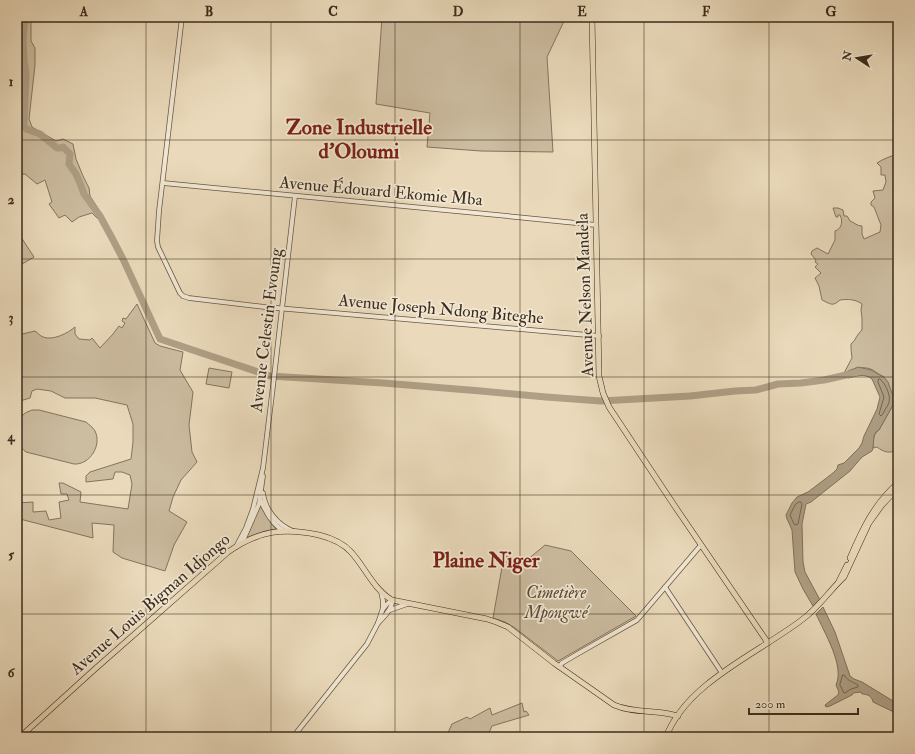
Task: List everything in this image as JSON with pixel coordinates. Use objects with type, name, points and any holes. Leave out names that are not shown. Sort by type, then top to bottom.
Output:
[{"type":"main road","name":"Avenue Nelson Mandela","points":[[592,17],[599,376],[609,407],[768,643]]},
{"type":"main road","points":[[839,582],[868,518],[882,499],[898,483]]},
{"type":"main road","points":[[666,737],[678,716],[700,690],[722,673],[803,619],[822,602],[844,577],[875,514],[888,497],[898,488]]},
{"type":"main road","name":"Avenue Louis Bigman Idjongo","points":[[23,736],[95,669],[223,557],[248,540],[266,533],[285,531],[305,532],[326,537],[346,546],[358,559],[381,591],[392,600],[478,617],[501,624],[508,627],[559,667],[614,705],[626,709],[660,711],[664,715],[668,715]]},
{"type":"main road","points":[[668,715],[678,716]]},
{"type":"main road","points":[[668,715],[678,716]]},
{"type":"main road","points":[[668,715],[671,726]]},
{"type":"street","name":"Avenue Joseph Ndong Biteghe","points":[[182,17],[159,211],[157,244],[162,258],[183,296],[196,299],[282,308],[599,336]]},
{"type":"street","name":"Avenue Édouard Ekomie Mba","points":[[163,183],[596,225]]},
{"type":"street","name":"Avenue Celestin Evoung","points":[[263,468],[295,196]]},
{"type":"street","points":[[242,544],[260,500],[264,472],[263,468]]},
{"type":"street","points":[[236,547],[250,518],[263,468]]},
{"type":"street","points":[[262,483],[264,501],[271,513],[279,523],[293,531]]},
{"type":"street","points":[[258,491],[260,500],[269,517],[279,528],[285,531]]},
{"type":"street","points":[[559,667],[562,663],[637,620],[701,544]]},
{"type":"street","points":[[665,587],[722,673]]},
{"type":"street","points":[[381,591],[384,601],[384,613]]},
{"type":"street","points":[[293,737],[364,648],[384,613],[387,604],[392,600]]},
{"type":"street","points":[[384,613],[407,604]]},
{"type":"green space","points":[[17,17],[31,17],[31,41],[35,48],[35,65],[29,119],[32,127],[56,141],[63,139],[73,144],[76,159],[89,188],[90,196],[103,216],[98,219],[92,213],[79,217],[72,222],[65,215],[59,218],[49,204],[52,202],[45,180],[37,184],[25,174],[17,175]]},
{"type":"green space","points":[[382,17],[566,17],[547,57],[553,152],[481,151],[427,147],[430,113],[376,104]]},
{"type":"green space","points":[[898,154],[898,448],[893,452],[888,452],[877,447],[873,448],[874,436],[893,405],[884,377],[873,370],[866,368],[854,369],[844,373],[852,358],[851,344],[862,330],[862,304],[854,300],[840,300],[835,304],[831,304],[822,300],[819,286],[815,278],[821,273],[815,267],[818,264],[815,262],[816,260],[811,254],[812,251],[817,248],[828,254],[835,240],[835,231],[840,227],[841,220],[840,215],[836,217],[833,208],[843,210],[844,216],[847,216],[850,221],[857,225],[862,226],[862,234],[864,239],[880,232],[881,225],[871,202],[875,198],[873,191],[883,190],[886,182],[885,175],[881,175],[881,167],[877,163]]},
{"type":"green space","points":[[17,231],[34,257],[17,267]]},
{"type":"green space","points":[[137,304],[155,343],[160,346],[183,352],[180,370],[193,392],[189,425],[192,452],[197,462],[181,480],[173,497],[169,511],[187,522],[174,545],[165,571],[122,558],[113,552],[114,525],[92,523],[93,538],[20,519],[17,509],[17,503],[33,502],[33,512],[46,511],[49,520],[61,518],[59,502],[69,500],[67,494],[61,494],[59,483],[63,483],[81,492],[80,502],[128,509],[132,484],[130,475],[122,472],[115,472],[113,479],[86,482],[86,476],[90,472],[131,459],[133,424],[127,405],[95,398],[65,398],[51,391],[37,389],[32,391],[30,398],[20,401],[17,400],[17,363],[21,344],[18,335],[35,331],[42,337],[51,338],[64,334],[75,327],[75,334],[79,339],[90,340],[92,338],[100,348],[119,326],[122,328],[125,323],[122,321],[123,318],[126,319]]},
{"type":"green space","points":[[209,368],[232,372],[229,388],[206,384]]},
{"type":"green space","points":[[32,410],[39,410],[86,422],[92,427],[97,436],[96,448],[90,458],[74,464],[26,452],[22,448],[18,439],[17,428],[20,418],[25,413]]},
{"type":"green space","points":[[260,505],[276,529],[248,537],[247,536]]},
{"type":"green space","name":"Cimetière Mpongwé","points":[[545,545],[571,551],[636,616],[558,661],[515,628],[505,622],[493,618],[504,556],[527,560]]},
{"type":"green space","points":[[522,703],[524,712],[526,711],[529,715],[492,726],[487,737],[446,737],[452,724],[467,717],[470,719],[490,708],[492,715]]},
{"type":"water","points":[[858,367],[871,370],[884,377],[888,382],[893,396],[893,405],[874,436],[872,451],[862,457],[850,471],[811,502],[806,504],[802,524],[803,562],[805,572],[820,600],[813,606],[795,572],[792,530],[786,515],[797,497],[808,492],[833,473],[837,469],[838,465],[844,463],[862,443],[877,409],[880,397],[872,379],[869,377],[861,376],[848,378],[844,373]]},
{"type":"water","points":[[823,607],[835,632],[850,676],[898,704],[898,714],[873,702],[870,697],[862,694],[861,692],[853,693],[852,695],[826,707],[825,705],[838,695],[839,692],[836,685],[838,668],[836,659],[816,614]]},
{"type":"waterway","points":[[27,17],[24,26],[23,41],[26,75],[24,125],[26,129],[40,134],[57,148],[63,147],[70,154],[69,164],[76,174],[84,194],[100,216],[124,261],[160,339],[270,376],[383,383],[601,401],[690,396],[756,390],[778,384],[824,380],[855,373]]},
{"type":"district","name":"Zone Industrielle d'Oloumi","points":[[359,139]]},
{"type":"district","name":"Plaine Niger","points":[[486,560]]}]
